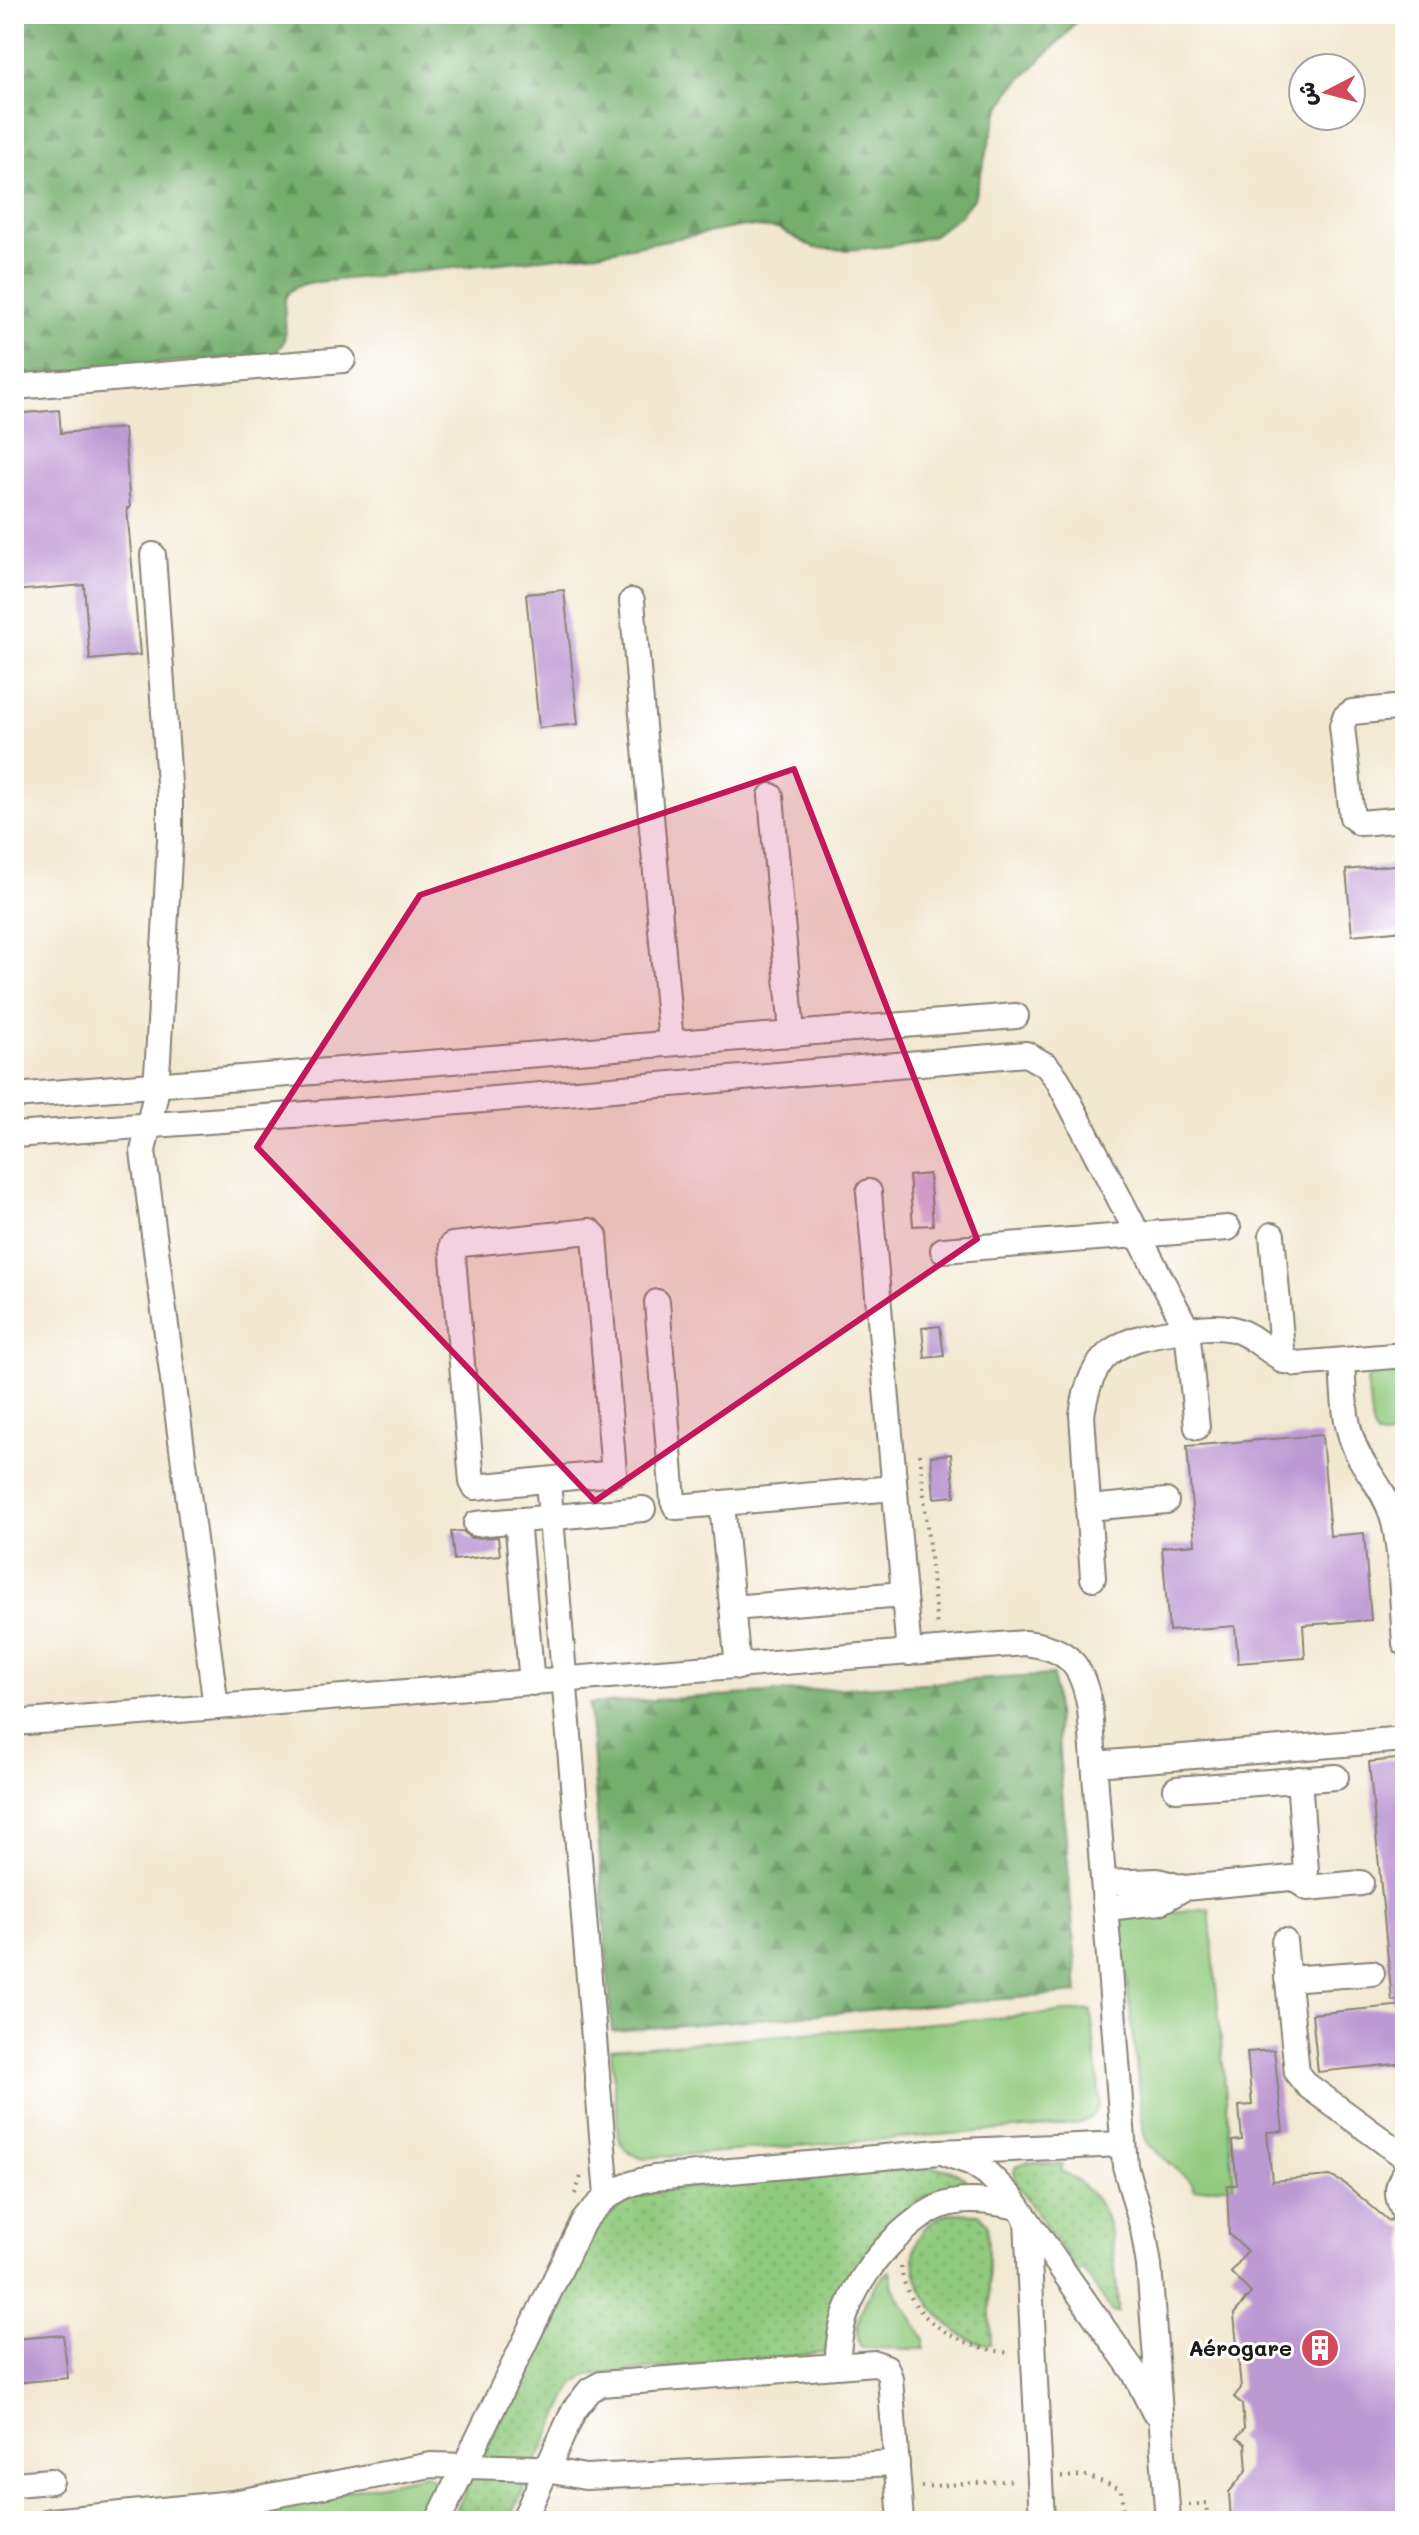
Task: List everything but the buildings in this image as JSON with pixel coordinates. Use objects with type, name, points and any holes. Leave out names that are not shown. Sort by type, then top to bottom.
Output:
[{"type":"street","points":[[14,387],[343,360]]},
{"type":"street","points":[[153,555],[170,798],[170,840],[156,1084],[144,1159],[216,1707]]},
{"type":"street","points":[[632,601],[671,1043]]},
{"type":"street","points":[[1405,707],[1352,712],[1345,717],[1342,726],[1352,817],[1360,823],[1405,819]]},
{"type":"street","points":[[771,796],[792,1033]]},
{"type":"street","points":[[14,1096],[1016,1016]]},
{"type":"street","points":[[14,1135],[1026,1054],[1047,1066],[1058,1080],[1187,1329],[1197,1427]]},
{"type":"street","points":[[869,1192],[909,1653]]},
{"type":"street","points":[[943,1250],[1228,1228]]},
{"type":"street","points":[[594,1233],[615,1470],[609,1475],[548,1481],[478,1487],[472,1484],[451,1250],[455,1244],[594,1233]]},
{"type":"street","points":[[1272,1235],[1283,1361]]},
{"type":"street","points":[[657,1302],[674,1504],[679,1508],[894,1488]]},
{"type":"street","points":[[1093,1578],[1082,1415],[1085,1388],[1097,1364],[1117,1346],[1142,1336],[1221,1327],[1236,1330],[1283,1361],[1297,1364],[1405,1355]]},
{"type":"street","points":[[1342,1361],[1345,1415],[1350,1436],[1384,1494],[1393,1518],[1405,1643]]},
{"type":"street","points":[[548,1481],[607,2196]]},
{"type":"street","points":[[1088,1508],[1166,1501]]},
{"type":"street","points":[[722,1504],[738,1667]]},
{"type":"street","points":[[476,1524],[643,1509]]},
{"type":"street","points":[[517,1520],[532,1683]]},
{"type":"street","points":[[732,1608],[903,1594]]},
{"type":"street","points":[[14,1723],[1025,1643],[1045,1645],[1060,1652],[1073,1661],[1086,1686],[1105,1883],[1123,2144],[1130,2189],[1148,2256],[1168,2521]]},
{"type":"street","points":[[1095,1764],[1405,1739]]},
{"type":"street","points":[[1176,1789],[1336,1777]]},
{"type":"street","points":[[1105,1883],[1158,1881],[1184,1888],[1298,1877],[1306,1871],[1299,1779]]},
{"type":"street","points":[[1298,1877],[1299,1882],[1308,1888],[1361,1883]]},
{"type":"street","points":[[1107,1908],[1160,1902],[1184,1888]]},
{"type":"street","points":[[1284,1941],[1295,2065],[1301,2081],[1405,2157]]},
{"type":"street","points":[[1287,1979],[1372,1973]]},
{"type":"street","points":[[438,2521],[574,2238],[594,2208],[607,2196],[629,2184],[654,2178],[939,2152],[1123,2144]]},
{"type":"street","points":[[939,2152],[972,2163],[987,2173],[1022,2214],[1134,2372],[1155,2415],[1161,2438]]},
{"type":"street","points":[[1405,2173],[1398,2183],[1397,2193],[1405,2213]]},
{"type":"street","points":[[838,2366],[842,2326],[858,2285],[877,2257],[897,2237],[924,2215],[950,2203],[988,2202],[1022,2214]]},
{"type":"street","points":[[1022,2214],[1034,2351],[1042,2521]]},
{"type":"street","points":[[523,2521],[553,2472],[574,2410],[590,2390],[601,2384],[881,2363],[889,2371],[901,2521]]},
{"type":"street","points":[[50,2521],[233,2503],[420,2467],[465,2466],[609,2476],[897,2463]]},
{"type":"street","points":[[14,2484],[51,2481]]},
{"type":"path","points":[[920,1454],[939,1651]]},
{"type":"path","points":[[897,2237],[901,2273],[909,2293],[921,2311],[945,2333],[988,2350],[1010,2353],[1034,2351]]},
{"type":"highlighted area","points":[[794,769],[977,1239],[595,1501],[257,1147],[420,895]]},
{"type":"green space","points":[[14,14],[1081,14],[1067,34],[1012,88],[997,115],[974,198],[959,216],[932,236],[892,246],[846,250],[814,248],[779,229],[744,226],[598,253],[308,283],[296,287],[285,299],[285,333],[276,354],[14,375]]},
{"type":"green space","points":[[1405,1367],[1405,1439],[1377,1436],[1372,1426],[1367,1381],[1379,1371]]},
{"type":"green space","points":[[1053,1675],[1078,1993],[612,2031],[589,1704]]},
{"type":"green space","points":[[1209,1908],[1234,2185],[1195,2190],[1191,2182],[1149,2145],[1144,2135],[1120,1918]]},
{"type":"green space","points":[[1091,2010],[1100,2101],[1092,2116],[1077,2124],[644,2158],[628,2152],[619,2138],[611,2049]]},
{"type":"green space","points":[[1027,2162],[1062,2165],[1061,2170],[1097,2200],[1111,2236],[1118,2313],[1112,2312],[1083,2270],[1078,2273],[1018,2186],[1014,2171],[1018,2165]]},
{"type":"green space","points":[[928,2167],[954,2171],[966,2180],[965,2184],[929,2195],[908,2207],[874,2242],[849,2284],[825,2353],[588,2375],[574,2384],[508,2521],[451,2521],[586,2245],[600,2225],[624,2204],[657,2191]]},
{"type":"green space","points":[[949,2213],[979,2214],[987,2224],[991,2344],[958,2333],[943,2320],[930,2304],[915,2269],[914,2251],[920,2235],[933,2221]]},
{"type":"green space","points":[[890,2271],[893,2288],[924,2338],[924,2349],[862,2348],[858,2339],[857,2328],[863,2306]]},
{"type":"green space","points":[[425,2475],[435,2481],[415,2521],[197,2521]]},
{"type":"place","name":"Aérogare","points":[[1320,2348]]}]
